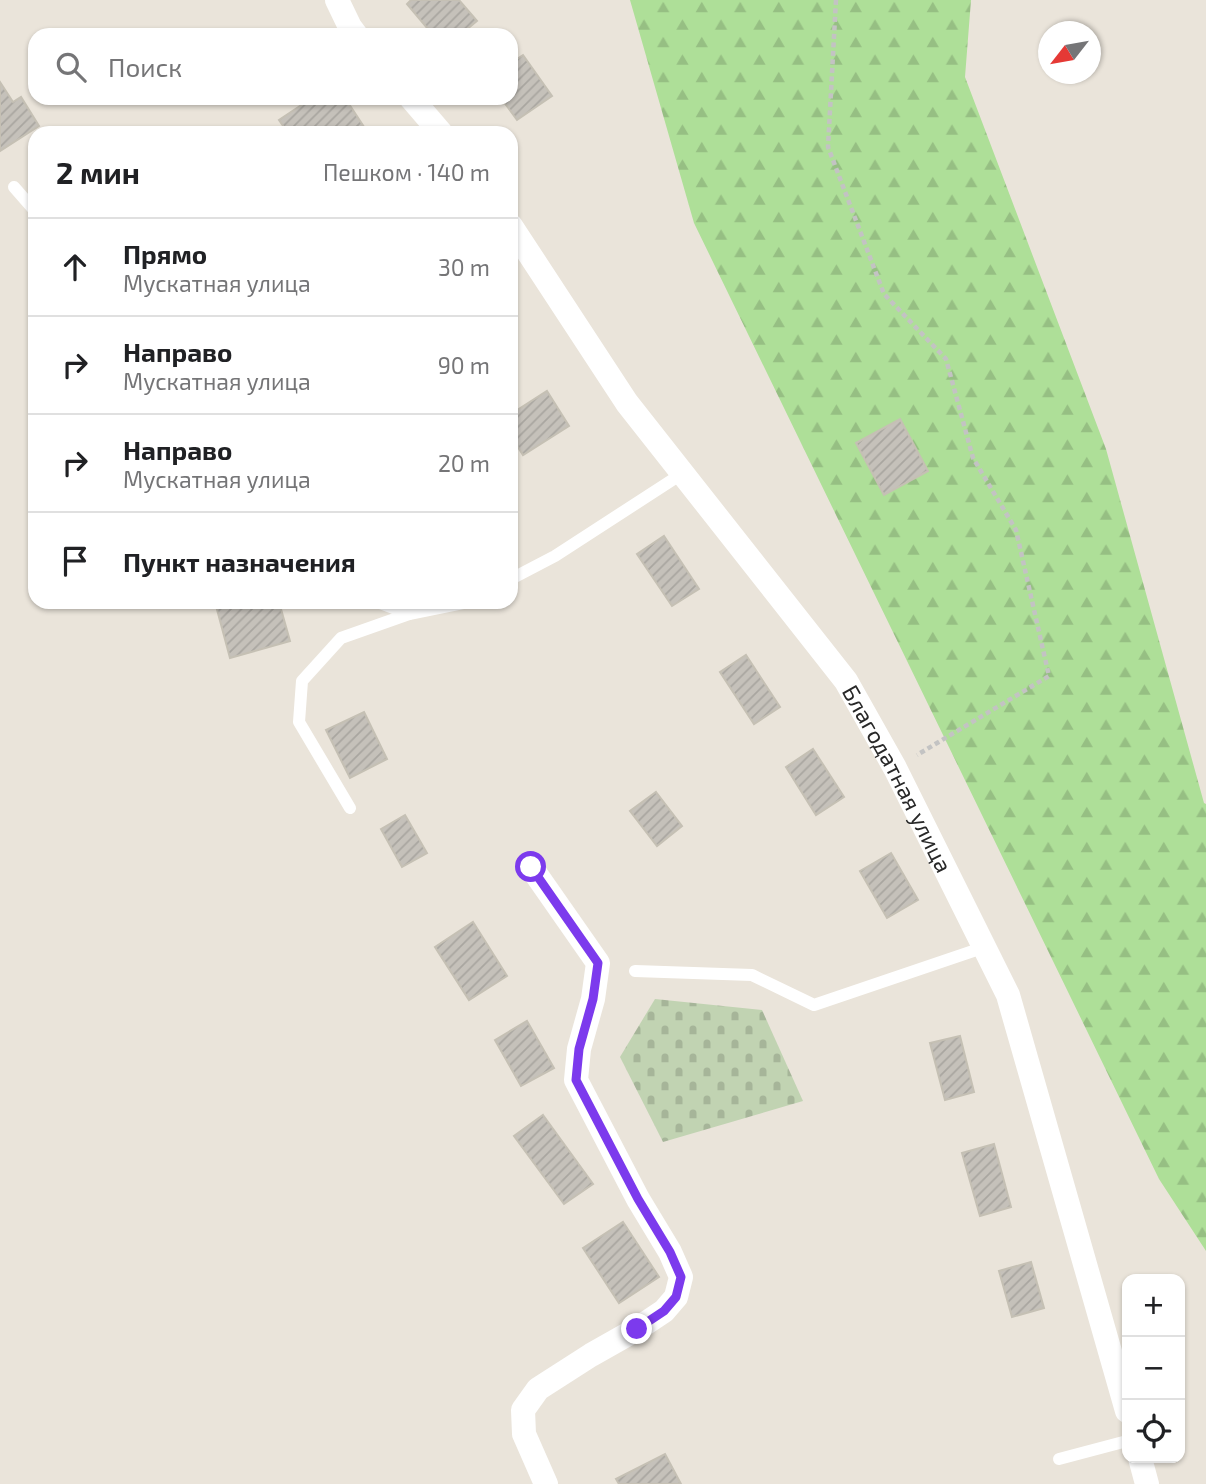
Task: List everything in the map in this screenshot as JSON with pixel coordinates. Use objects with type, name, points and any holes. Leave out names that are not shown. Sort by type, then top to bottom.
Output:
[{"type":"street","points":[[337,0],[350,28]]},
{"type":"street","points":[[417,105],[435,126]]},
{"type":"street","name":"Благодатная улица","points":[[518,237],[627,403],[846,681],[895,768],[1008,995],[1124,1400]]},
{"type":"street","points":[[531,867],[598,963],[593,999],[579,1049],[576,1080],[681,1277],[676,1297],[664,1311],[538,1389],[523,1410],[524,1434],[546,1484]]},
{"type":"street","points":[[1141,1463],[1147,1484]]},
{"type":"lane","points":[[14,187],[28,203]]},
{"type":"lane","points":[[518,575],[555,556],[683,473]]},
{"type":"lane","points":[[396,609],[409,614]]},
{"type":"lane","points":[[349,808],[299,722],[302,681],[341,638],[409,614],[434,609]]},
{"type":"lane","points":[[635,971],[751,975],[814,1005],[985,947]]},
{"type":"lane","points":[[1059,1459],[1122,1442]]},
{"type":"path","points":[[836,0],[828,147],[884,294],[946,359],[973,458],[1016,530],[1049,676],[895,768]]},
{"type":"green space","points":[[630,0],[971,0],[965,77],[1106,449],[1206,804],[1206,1251],[1159,1179],[694,223]]},
{"type":"green space","points":[[655,999],[762,1010],[803,1101],[663,1142],[620,1057]]},
{"type":"building","points":[[411,0],[459,0],[477,21],[468,28],[427,28],[407,4]]},
{"type":"building","points":[[523,55],[552,96],[517,120],[506,105],[518,105],[518,58]]},
{"type":"building","points":[[0,82],[13,102],[21,97],[39,126],[28,126],[28,133],[0,151]]},
{"type":"building","points":[[302,105],[350,105],[363,126],[283,126],[279,120]]},
{"type":"building","points":[[547,391],[569,426],[523,455],[518,447],[518,410]]},
{"type":"building","points":[[900,419],[928,471],[884,495],[856,443]]},
{"type":"building","points":[[664,536],[699,589],[672,606],[637,554]]},
{"type":"building","points":[[217,609],[281,609],[290,641],[230,658]]},
{"type":"building","points":[[746,655],[780,707],[754,724],[720,672]]},
{"type":"building","points":[[364,712],[387,759],[350,778],[326,730]]},
{"type":"building","points":[[813,749],[844,797],[816,815],[786,767]]},
{"type":"building","points":[[656,792],[682,826],[657,846],[630,811]]},
{"type":"building","points":[[405,815],[427,853],[402,867],[381,829]]},
{"type":"building","points":[[891,853],[918,900],[887,918],[860,871]]},
{"type":"building","points":[[473,922],[507,976],[469,1000],[435,947]]},
{"type":"building","points":[[527,1021],[554,1068],[521,1086],[495,1040]]},
{"type":"building","points":[[960,1036],[974,1092],[945,1100],[930,1043]]},
{"type":"building","points":[[543,1115],[593,1184],[564,1204],[514,1136]]},
{"type":"building","points":[[994,1144],[1011,1207],[980,1216],[962,1153]]},
{"type":"building","points":[[623,1222],[659,1277],[619,1303],[583,1248]]},
{"type":"building","points":[[1031,1262],[1044,1308],[1012,1317],[999,1271]]},
{"type":"building","points":[[665,1454],[681,1484],[619,1484],[616,1479]]},
{"type":"route","points":[[531,867],[598,963],[593,999],[579,1049],[576,1080],[681,1277],[676,1297],[664,1311],[637,1329]]}]
